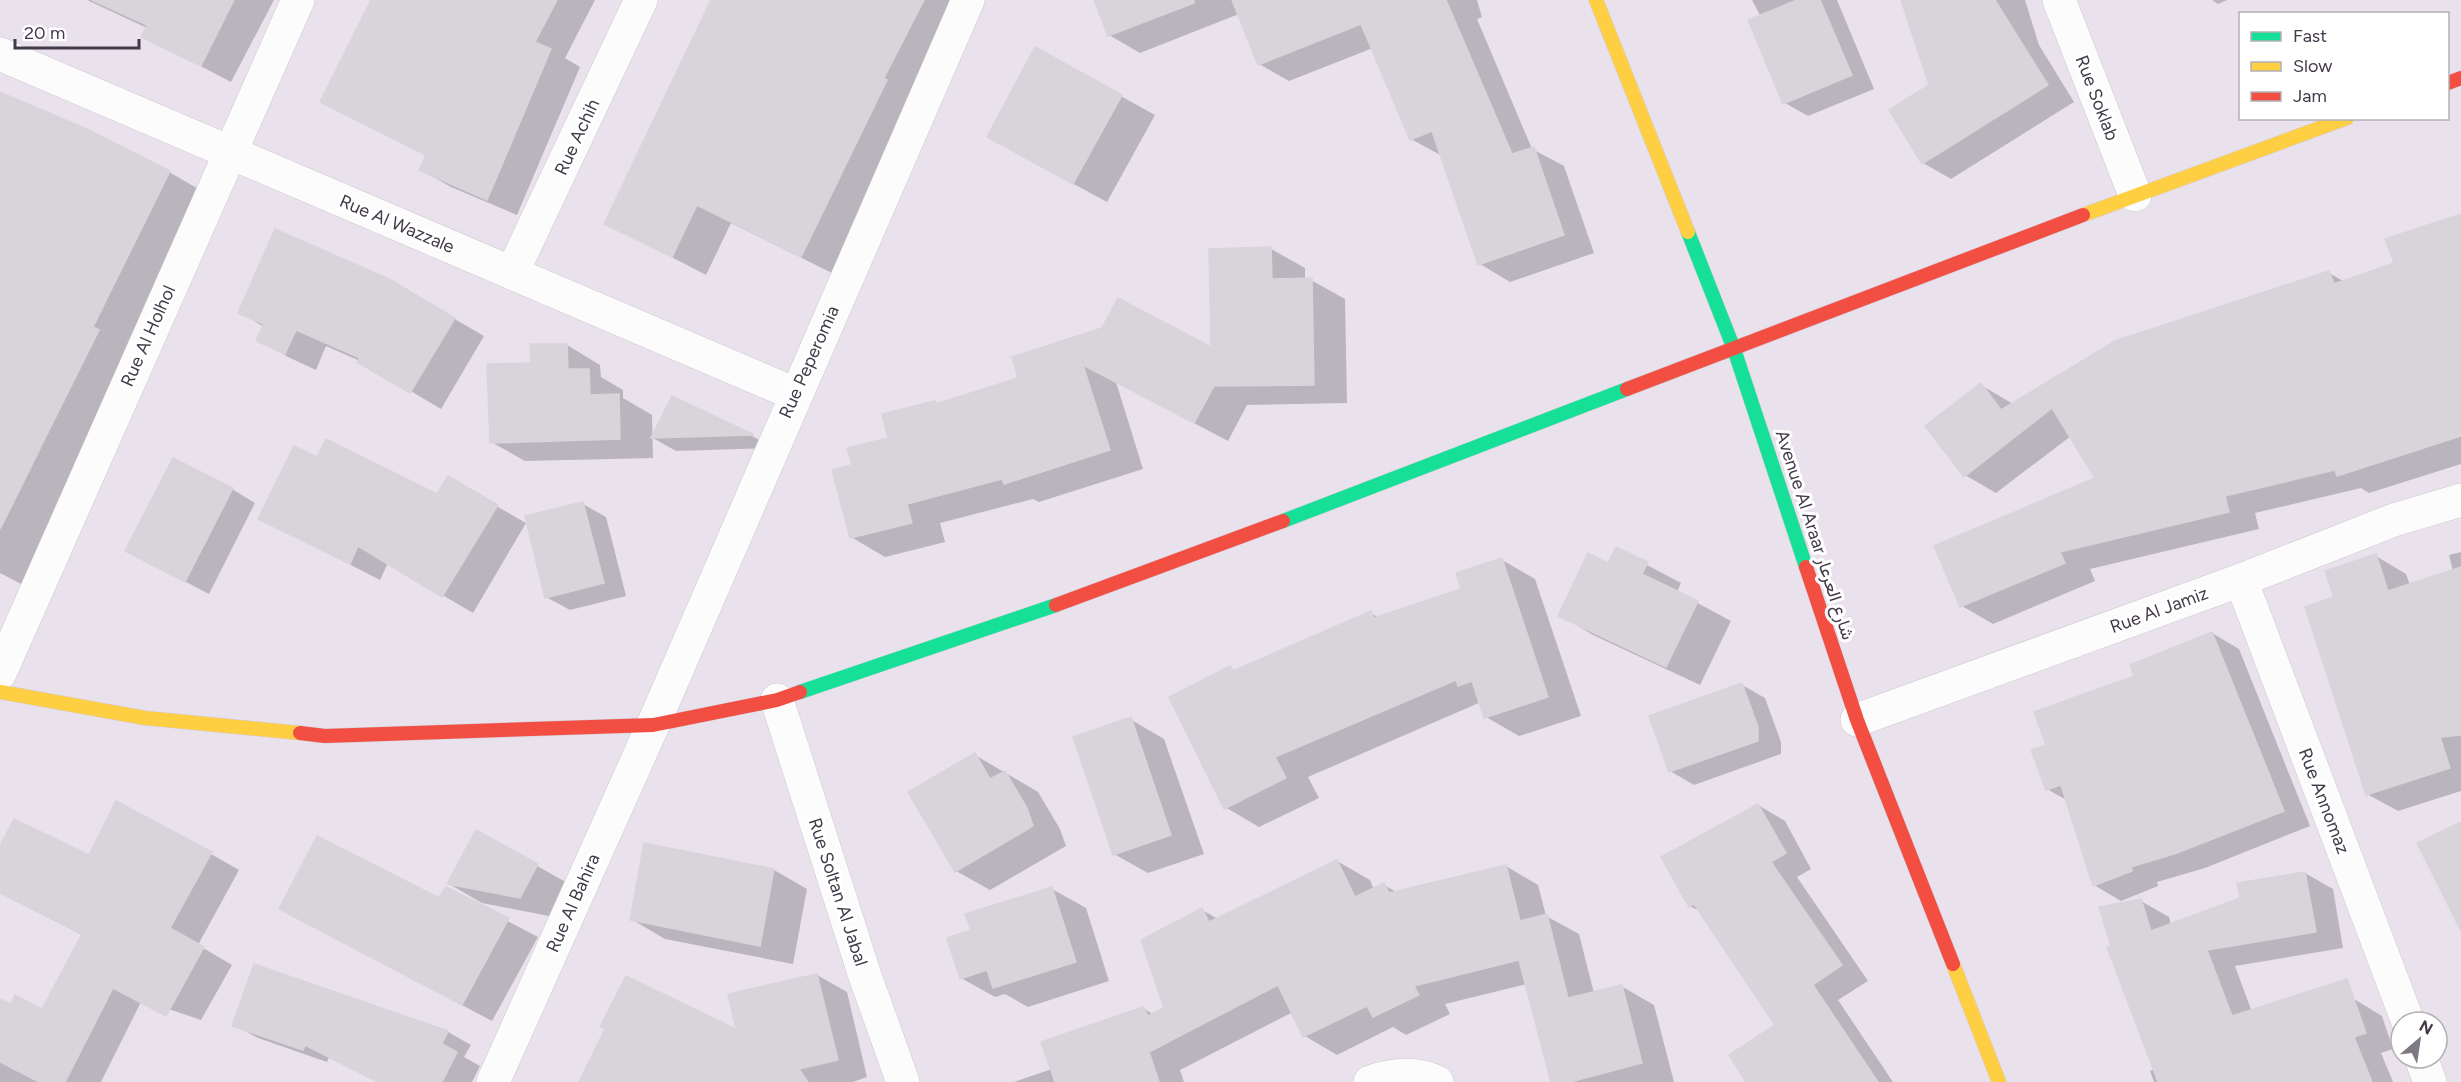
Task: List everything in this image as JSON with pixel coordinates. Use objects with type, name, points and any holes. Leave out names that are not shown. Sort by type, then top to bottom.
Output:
[{"type":"street","name":"Rue Al Holhol","points":[[0,673],[298,0]]},
{"type":"street","name":"Rue Achih","points":[[512,273],[641,0]]},
{"type":"street","name":"Rue Peperomia","points":[[653,725],[968,0]]},
{"type":"street","name":"Avenue Al Araar شارع العرعار","points":[[1596,0],[1734,349],[1857,720],[1999,1082]]},
{"type":"street","name":"Rue Soklab","points":[[2059,0],[2135,195]]},
{"type":"street","name":"Rue Al Wazzale","points":[[0,54],[795,394]]},
{"type":"street","points":[[0,692],[145,718],[325,736],[653,725],[777,700],[1123,582],[2135,195],[2341,120]]},
{"type":"street","name":"Rue Al Jamiz","points":[[1857,720],[2241,580],[2394,520],[2461,500]]},
{"type":"street","name":"Rue Annomaz","points":[[2241,580],[2403,1010]]},
{"type":"street","name":"Rue Soltan Al Jabal","points":[[777,700],[866,976],[903,1082]]},
{"type":"street","name":"Rue Al Bahira","points":[[493,1082],[653,725]]},
{"type":"street","points":[[1370,1082],[1388,1076],[1422,1076],[1437,1082]]},
{"type":"shaded area","points":[[0,0],[2461,0],[2461,1082],[0,1082]]},
{"type":"building","points":[[92,0],[234,0],[201,66],[141,37],[147,25]]},
{"type":"building","points":[[371,0],[557,0],[535,42],[551,49],[487,200],[419,170],[426,155],[320,102]]},
{"type":"building","points":[[711,0],[924,0],[884,78],[887,80],[801,257],[697,205],[672,257],[604,224]]},
{"type":"building","points":[[1094,0],[1194,0],[1194,3],[1108,36]]},
{"type":"building","points":[[1232,0],[1446,0],[1512,154],[1534,147],[1564,235],[1478,265],[1432,131],[1410,140],[1361,24],[1258,65]]},
{"type":"building","points":[[1797,0],[1820,0],[1852,75],[1783,104],[1748,20]]},
{"type":"building","points":[[1901,0],[1995,0],[2048,85],[1922,164],[1889,110],[1929,85]]},
{"type":"building","points":[[1035,47],[1122,95],[1073,184],[987,137]]},
{"type":"building","points":[[0,92],[89,130],[170,171],[93,327],[99,330],[0,529]]},
{"type":"building","points":[[2461,214],[2461,436],[2337,476],[2335,470],[2225,496],[2229,512],[2060,552],[2065,563],[1960,607],[1934,546],[2095,478],[2052,408],[1964,477],[1925,426],[1981,383],[2001,410],[2115,341],[2329,271],[2334,284],[2394,263],[2385,239]]},
{"type":"building","points":[[275,229],[389,279],[455,318],[410,393],[357,362],[360,358],[296,330],[285,354],[256,341],[264,324],[238,313]]},
{"type":"building","points":[[1271,247],[1272,279],[1312,278],[1314,385],[1214,386],[1194,423],[1083,365],[1110,450],[1004,484],[1002,479],[907,504],[912,523],[850,538],[832,470],[852,465],[847,448],[888,438],[882,414],[935,401],[936,404],[1018,378],[1012,357],[1102,328],[1118,298],[1211,347],[1209,249]]},
{"type":"building","points":[[530,344],[567,344],[568,369],[589,369],[590,395],[619,394],[620,439],[490,443],[487,364],[531,363]]},
{"type":"building","points":[[672,396],[754,435],[651,438]]},
{"type":"building","points":[[326,439],[437,494],[448,476],[498,505],[442,597],[358,546],[350,564],[258,519],[294,446],[317,457]]},
{"type":"building","points":[[173,458],[233,488],[185,582],[125,551]]},
{"type":"building","points":[[583,502],[604,583],[545,598],[525,516]]},
{"type":"building","points":[[1616,547],[1648,562],[1642,574],[1698,601],[1666,667],[1558,616],[1588,553],[1608,563]]},
{"type":"building","points":[[2376,554],[2388,591],[2461,567],[2461,735],[2440,737],[2450,768],[2366,795],[2305,607],[2334,597],[2325,571]]},
{"type":"building","points":[[1502,558],[1548,697],[1484,718],[1472,681],[1458,686],[1456,680],[1275,757],[1286,778],[1224,809],[1169,697],[1230,666],[1233,671],[1371,611],[1374,618],[1461,589],[1456,573]]},
{"type":"building","points":[[2212,632],[2284,811],[2177,853],[2131,867],[2132,871],[2093,886],[2061,785],[2046,790],[2031,750],[2046,745],[2034,712],[2134,676],[2130,665]]},
{"type":"building","points":[[1742,683],[1758,727],[1758,741],[1669,772],[1649,716]]},
{"type":"building","points":[[1131,717],[1171,835],[1113,855],[1073,737]]},
{"type":"building","points":[[975,753],[990,779],[1005,771],[1027,808],[1033,826],[955,872],[908,792]]},
{"type":"building","points":[[116,801],[212,852],[170,928],[204,947],[166,1016],[113,988],[65,1082],[39,1082],[0,1062],[0,999],[11,1004],[15,995],[42,1009],[82,934],[0,893],[0,846],[14,819],[89,855]]},
{"type":"building","points":[[1758,804],[1786,853],[1771,862],[1842,965],[1813,985],[1878,1082],[1746,1082],[1729,1055],[1775,1025],[1694,904],[1689,907],[1661,857]]},
{"type":"building","points":[[2461,822],[2461,931],[2417,843]]},
{"type":"building","points":[[476,830],[538,864],[520,898],[447,884]]},
{"type":"building","points":[[317,836],[439,898],[446,887],[509,918],[462,1005],[279,909]]},
{"type":"building","points":[[644,843],[774,869],[760,946],[630,920]]},
{"type":"building","points":[[1337,860],[1355,897],[1384,883],[1389,893],[1506,865],[1520,921],[1547,914],[1568,998],[1622,985],[1642,1063],[1570,1082],[1551,1082],[1519,960],[1414,986],[1419,995],[1373,1017],[1367,1006],[1303,1037],[1278,985],[1149,1052],[1159,1082],[1055,1082],[1041,1042],[1143,1007],[1148,1016],[1164,1008],[1141,940],[1202,908],[1209,922]]},
{"type":"building","points":[[2305,872],[2316,932],[2207,950],[2232,1016],[2347,979],[2366,1033],[2354,1037],[2372,1082],[2158,1082],[2107,947],[2111,946],[2099,907],[2141,899],[2151,931],[2240,898],[2237,883]]},
{"type":"building","points":[[1052,887],[1076,962],[993,988],[987,970],[960,979],[947,938],[971,930],[965,914]]},
{"type":"building","points":[[254,964],[448,1031],[442,1044],[457,1052],[442,1082],[378,1082],[305,1045],[303,1050],[232,1026]]},
{"type":"building","points":[[817,974],[838,1060],[799,1069],[808,1082],[579,1082],[605,1029],[600,1027],[626,976],[736,1029],[728,994]]},
{"type":"traffic: fast","points":[[1688,232],[1734,349],[1806,567]]},
{"type":"traffic: fast","points":[[1283,521],[1627,389]]},
{"type":"traffic: fast","points":[[800,692],[1056,605]]},
{"type":"traffic: slow","points":[[1596,0],[1688,232]]},
{"type":"traffic: slow","points":[[2083,215],[2342,120]]},
{"type":"traffic: slow","points":[[0,692],[145,718],[300,733]]},
{"type":"traffic: slow","points":[[1953,964],[1999,1082]]},
{"type":"traffic: jam","points":[[2449,83],[2461,78]]},
{"type":"traffic: jam","points":[[1627,389],[2083,215]]},
{"type":"traffic: jam","points":[[1056,605],[1283,521]]},
{"type":"traffic: jam","points":[[1806,567],[1857,720],[1953,964]]},
{"type":"traffic: jam","points":[[300,733],[325,736],[653,725],[777,700],[800,692]]}]
